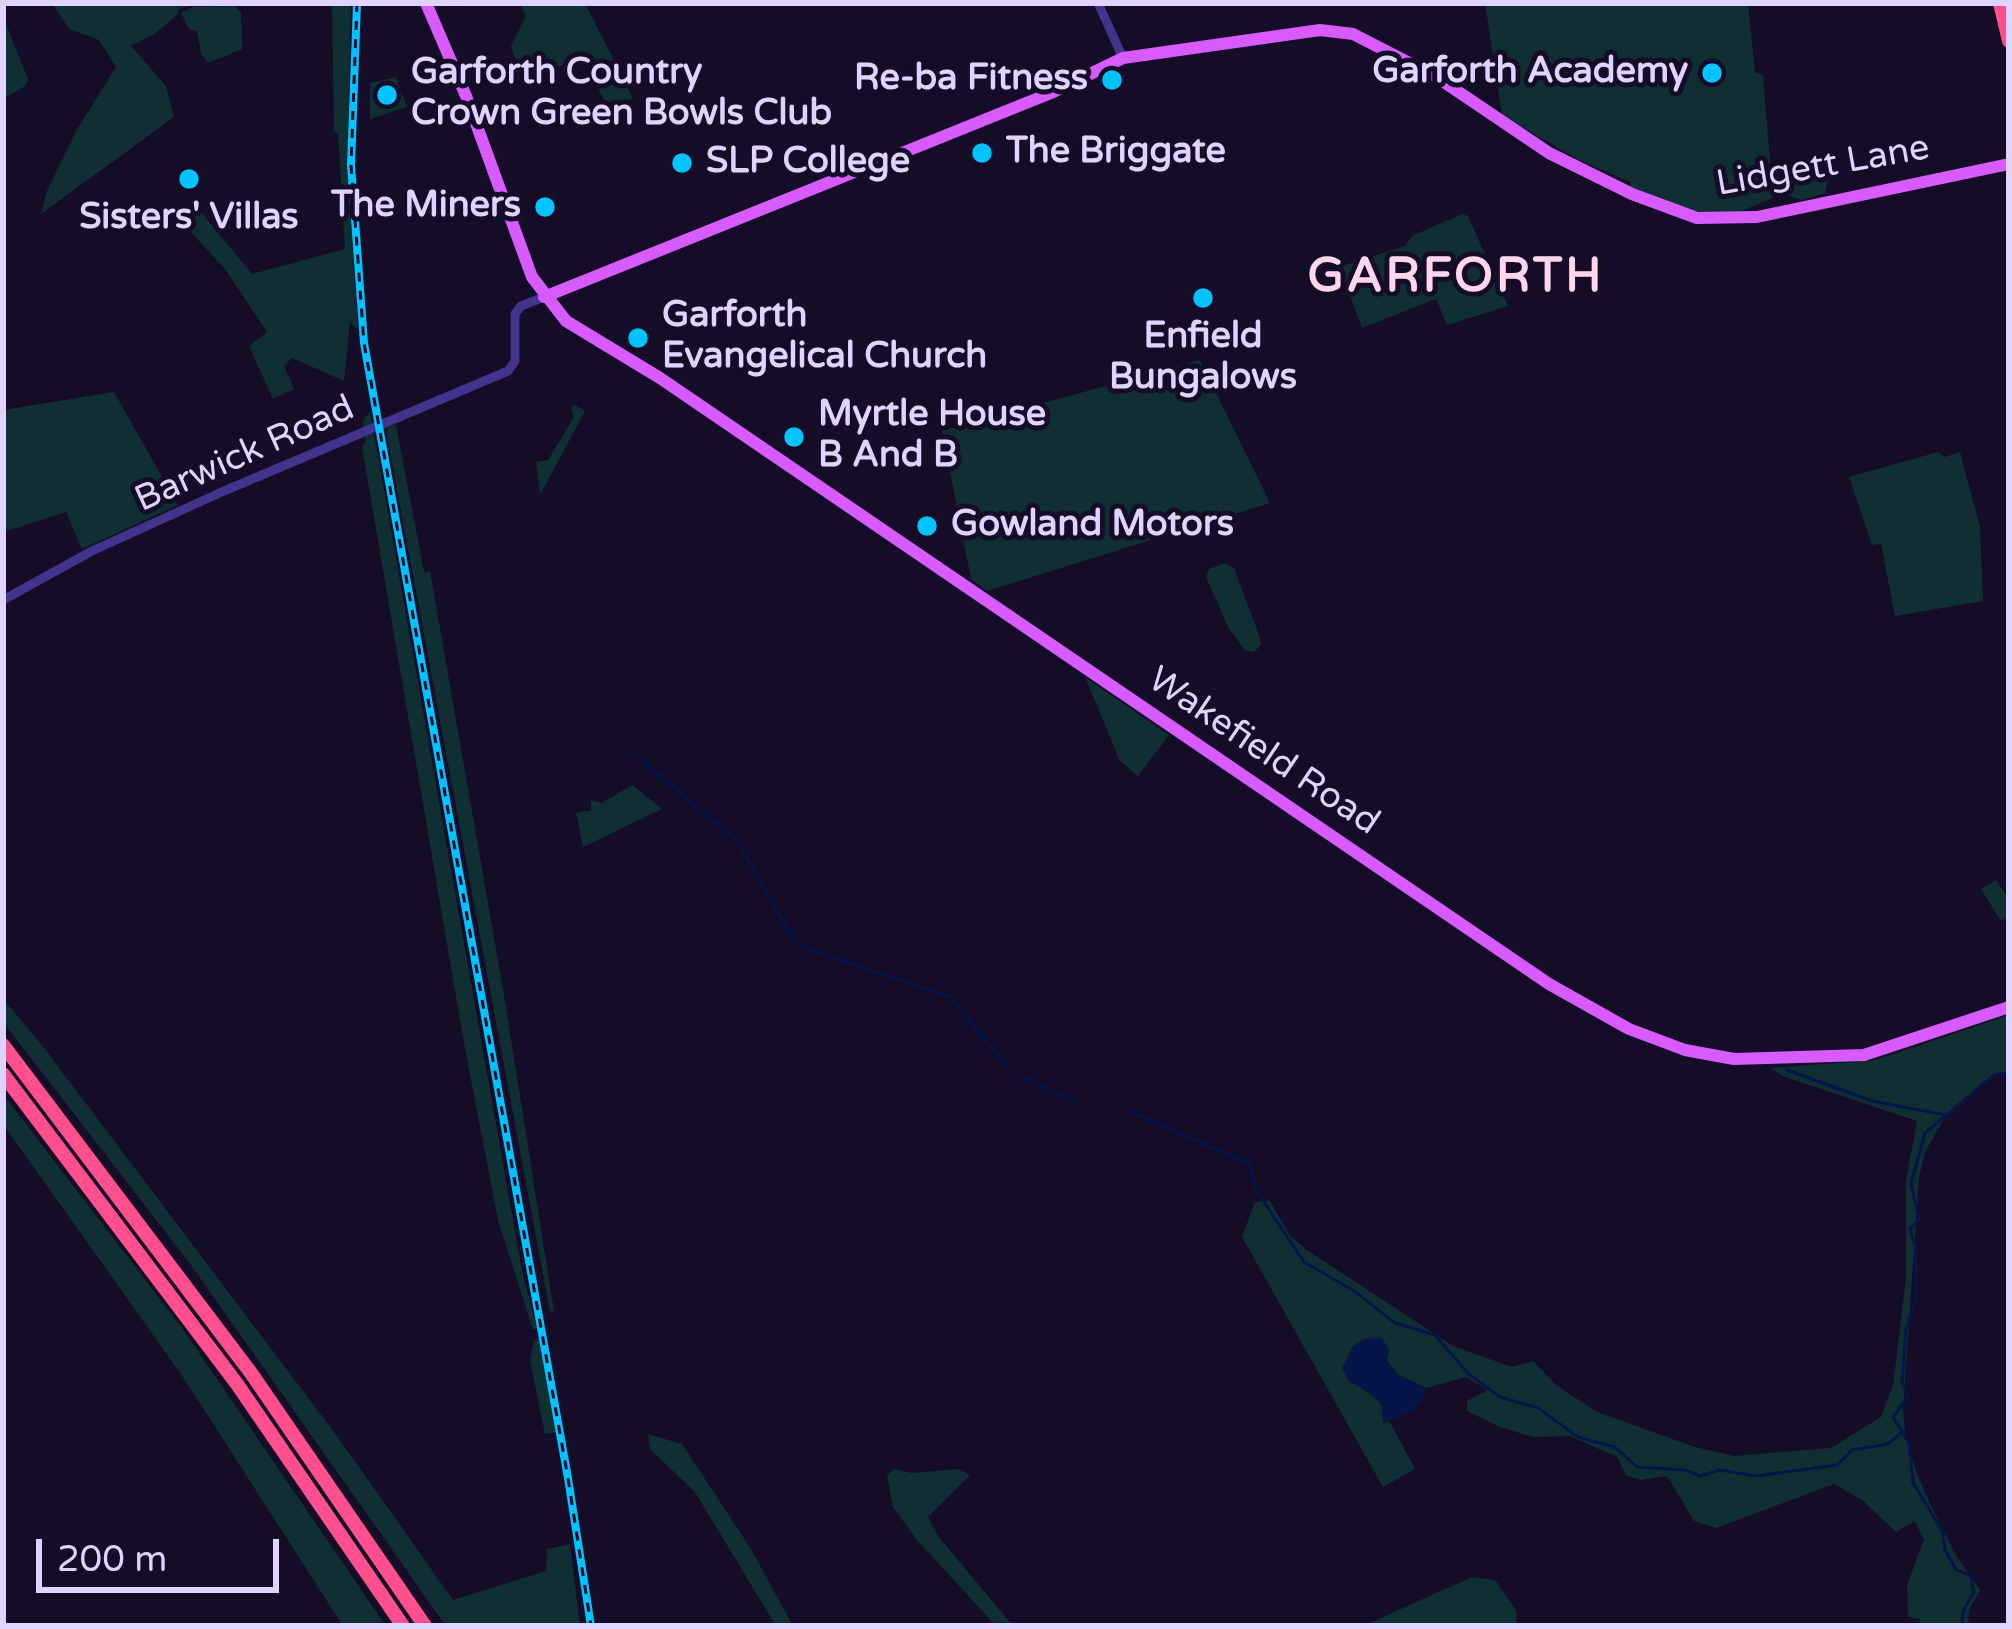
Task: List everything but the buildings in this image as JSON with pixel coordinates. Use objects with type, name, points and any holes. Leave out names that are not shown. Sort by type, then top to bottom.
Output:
[{"type":"highway","points":[[2000,3],[2009,41]]},
{"type":"highway","points":[[3,1046],[251,1373],[425,1626]]},
{"type":"highway","points":[[3,1074],[237,1384],[403,1626]]},
{"type":"main road","points":[[426,3],[502,189],[521,250],[544,297]]},
{"type":"main road","name":"Lidgett Lane","points":[[544,297],[1038,98],[1123,58],[1319,30],[1345,31],[1435,76],[1549,153],[1636,196],[1707,220],[1757,217],[2009,164]]},
{"type":"main road","name":"Wakefield Road","points":[[544,297],[579,331],[660,378],[1588,1009],[1629,1029],[1685,1050],[1734,1059],[1783,1060],[1883,1051],[2009,1007]]},
{"type":"street","points":[[1098,3],[1123,58]]},
{"type":"street","name":"Barwick Road","points":[[3,600],[129,534],[512,368],[516,358],[514,314],[544,297]]},
{"type":"green space","points":[[52,3],[205,3],[180,8],[153,35],[131,46],[166,86],[174,117],[41,214],[76,131],[116,67],[99,40],[69,29]]},
{"type":"green space","points":[[332,3],[351,3],[347,168],[358,330],[350,322],[344,381],[292,358],[284,366],[294,389],[273,399],[249,346],[267,332],[225,269],[174,214],[196,206],[252,274],[345,249],[338,134],[334,131]]},
{"type":"green space","points":[[520,3],[585,3],[633,98],[608,109],[584,57],[522,81],[510,79],[520,74],[511,46],[526,16]]},
{"type":"green space","name":"Garforth Academy","points":[[1485,3],[1748,3],[1755,72],[1763,76],[1773,198],[1739,212],[1684,208],[1631,187],[1630,182],[1579,160],[1502,115]]},
{"type":"green space","points":[[235,6],[241,13],[242,49],[208,63],[197,31],[189,29],[181,13],[193,7]]},
{"type":"green space","points":[[6,24],[28,79],[3,99],[3,26]]},
{"type":"green space","name":"Garforth Country Crown Green Bowls Club","points":[[396,77],[407,107],[370,119],[370,83]]},
{"type":"green space","points":[[1816,170],[1828,179],[1825,193],[1802,200],[1789,196],[1785,183],[1790,175]]},
{"type":"green space","points":[[1462,214],[1468,216],[1508,306],[1447,325],[1436,299],[1362,328],[1339,267],[1405,246],[1412,236]]},
{"type":"green space","points":[[1200,360],[1270,503],[987,591],[971,579],[942,431]]},
{"type":"green space","points":[[114,392],[178,505],[82,549],[66,512],[7,531],[3,410]]},
{"type":"green space","points":[[571,406],[585,411],[540,495],[536,462],[548,460],[574,417]]},
{"type":"green space","points":[[370,411],[522,1271],[537,1329],[533,1330],[498,1220],[464,1043],[362,447],[366,440],[363,421]]},
{"type":"green space","points":[[396,425],[424,572],[430,571],[504,995],[554,1311],[550,1312],[388,441],[386,426]]},
{"type":"green space","points":[[1938,452],[1945,457],[1960,452],[1980,527],[1983,601],[1895,616],[1881,544],[1872,545],[1849,477]]},
{"type":"green space","points":[[1225,563],[1234,568],[1259,635],[1261,645],[1254,652],[1245,650],[1229,629],[1206,577],[1209,569]]},
{"type":"green space","points":[[1085,677],[1169,735],[1138,776],[1120,761]]},
{"type":"green space","points":[[632,785],[662,809],[583,847],[576,813],[591,810],[591,800],[602,803]]},
{"type":"green space","points":[[1996,880],[2009,900],[2009,916],[2001,921],[1981,889]]},
{"type":"green space","points":[[3,999],[337,1436],[453,1600],[546,1571],[547,1549],[570,1544],[580,1626],[446,1626],[191,1265],[3,1022]]},
{"type":"green space","points":[[2009,1015],[2009,1072],[1994,1075],[1946,1115],[1925,1152],[1919,1177],[1903,1408],[1916,1471],[1957,1557],[1980,1590],[1969,1610],[1968,1626],[1919,1626],[1920,1619],[1908,1617],[1907,1585],[1924,1540],[1915,1521],[1896,1532],[1862,1500],[1834,1484],[1716,1528],[1694,1521],[1667,1476],[1640,1480],[1626,1475],[1617,1457],[1570,1436],[1533,1437],[1500,1427],[1467,1411],[1467,1401],[1488,1390],[1466,1377],[1426,1388],[1397,1374],[1387,1360],[1348,1380],[1382,1406],[1383,1423],[1390,1422],[1415,1469],[1383,1487],[1242,1237],[1255,1202],[1270,1201],[1290,1236],[1307,1250],[1453,1346],[1512,1367],[1533,1361],[1556,1385],[1597,1412],[1734,1456],[1831,1448],[1881,1417],[1893,1386],[1906,1277],[1906,1180],[1917,1121],[1770,1068],[1876,1060]]},
{"type":"green space","points":[[3,1094],[182,1328],[386,1626],[343,1626],[185,1380],[3,1124]]},
{"type":"green space","points":[[539,1339],[556,1432],[545,1434],[530,1360],[534,1341]]},
{"type":"green space","points":[[648,1434],[682,1444],[751,1549],[793,1626],[776,1626],[695,1492],[650,1449]]},
{"type":"green space","points":[[894,1469],[912,1473],[958,1469],[970,1475],[928,1517],[938,1536],[1013,1626],[996,1626],[916,1539],[893,1507],[887,1475]]},
{"type":"green space","points":[[1472,1577],[1495,1580],[1516,1610],[1517,1626],[1363,1626]]},
{"type":"shaded area","points":[[1382,1338],[1389,1350],[1387,1361],[1397,1374],[1426,1388],[1413,1411],[1383,1423],[1382,1406],[1348,1380],[1342,1368],[1353,1346],[1364,1339]]},
{"type":"waterway","points":[[637,756],[738,842],[786,927],[804,947],[950,997],[1007,1066]]},
{"type":"waterway","points":[[1787,1070],[1872,1101],[1946,1115]]},
{"type":"waterway","points":[[1962,1626],[1963,1611],[1974,1592],[1970,1575],[1956,1570],[1945,1550],[1943,1532],[1913,1483],[1909,1443],[1893,1417],[1908,1397],[1902,1383],[1906,1330],[1916,1297],[1916,1249],[1910,1229],[1919,1220],[1911,1184],[1925,1133],[1994,1075],[2009,1072]]},
{"type":"waterway","points":[[1016,1074],[1074,1102]]},
{"type":"waterway","points":[[1133,1113],[1248,1163],[1257,1192],[1304,1262],[1354,1291],[1395,1323],[1435,1335],[1469,1374],[1500,1397],[1538,1408],[1578,1437],[1615,1447],[1637,1467],[1686,1470],[1700,1476],[1720,1470],[1756,1476],[1837,1465],[1852,1450],[1888,1444],[1901,1433]]},
{"type":"railway","points":[[357,3],[351,165],[364,343],[591,1626]]},
{"type":"place","name":"Garforth Academy","points":[[1712,73]]},
{"type":"place","name":"Re-ba Fitness","points":[[1112,80]]},
{"type":"place","name":"Garforth Country Crown Green Bowls Club","points":[[387,95]]},
{"type":"place","name":"The Briggate","points":[[982,153]]},
{"type":"place","name":"SLP College","points":[[682,163]]},
{"type":"place","name":"Sisters' Villas","points":[[189,179]]},
{"type":"place","name":"The Miners","points":[[545,207]]},
{"type":"place","name":"Enfield Bungalows","points":[[1203,298]]},
{"type":"place","name":"Garforth Evangelical Church","points":[[638,338]]},
{"type":"place","name":"Myrtle House B And B","points":[[794,437]]},
{"type":"place","name":"Gowland Motors","points":[[927,526]]},
{"type":"district","name":"GARFORTH","points":[[1456,278]]}]
